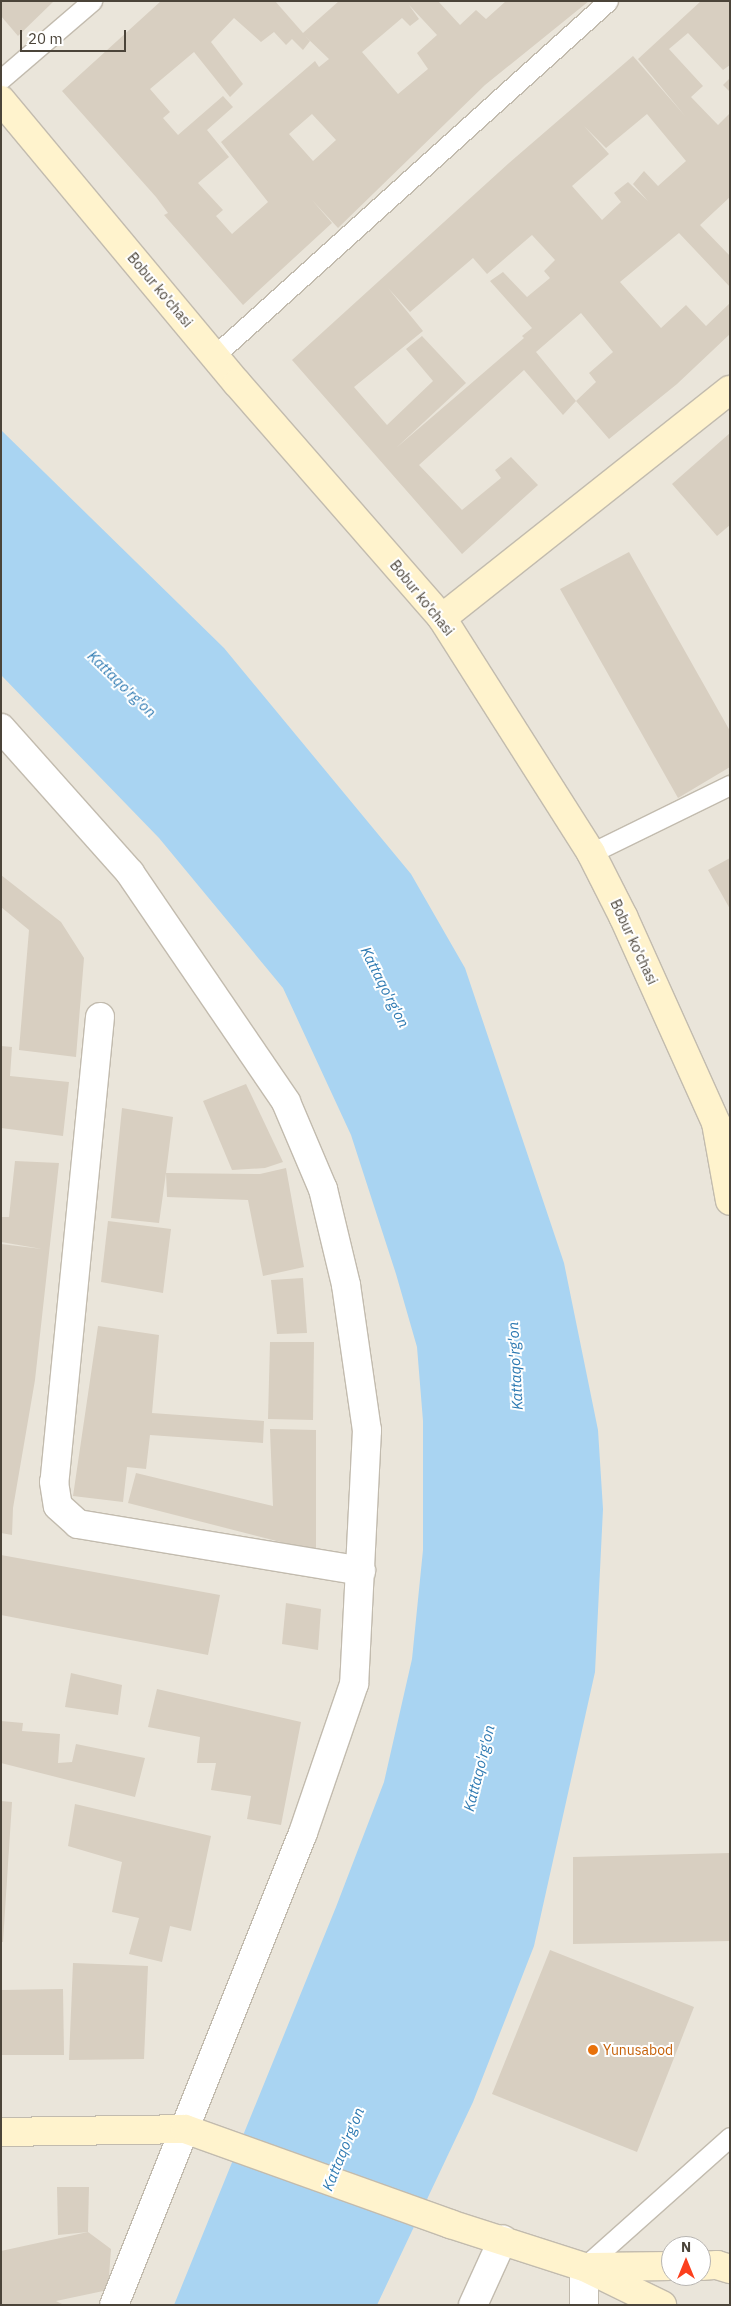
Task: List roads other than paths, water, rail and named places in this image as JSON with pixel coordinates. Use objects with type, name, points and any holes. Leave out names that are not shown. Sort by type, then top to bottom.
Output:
[{"type":"street","name":"Bobur ko'chasi","points":[[1,100],[214,356],[442,618],[591,852],[716,1123],[730,1201]]},
{"type":"street","points":[[442,618],[730,390]]},
{"type":"street","points":[[1,728],[130,873],[280,1094],[323,1189],[346,1285],[367,1430],[354,1684],[303,1833],[114,2305]]},
{"type":"street","points":[[100,1017],[54,1482],[58,1506],[78,1524],[361,1571]]},
{"type":"street","points":[[1,2132],[185,2129],[450,2224],[584,2267],[662,2305]]},
{"type":"street","points":[[473,2305],[503,2240]]},
{"type":"street","points":[[711,2265],[730,2269]]},
{"type":"street","points":[[584,2267],[661,2266]]},
{"type":"street","points":[[584,2267],[584,2305]]},
{"type":"lane","points":[[1,79],[92,1]]},
{"type":"lane","points":[[214,356],[608,1]]},
{"type":"lane","points":[[591,852],[730,785]]},
{"type":"lane","points":[[584,2267],[730,2137]]},
{"type":"water","name":"Kattaqo'rg'on","points":[[1,430],[224,648],[411,874],[465,968],[564,1263],[598,1430],[603,1509],[595,1672],[534,1946],[473,2102],[377,2305],[174,2305],[336,1907],[384,1782],[412,1659],[423,1550],[423,1421],[417,1347],[396,1274],[351,1135],[283,988],[159,838],[1,675]]},
{"type":"place","name":"Yunusabod","points":[[593,2050]]}]
